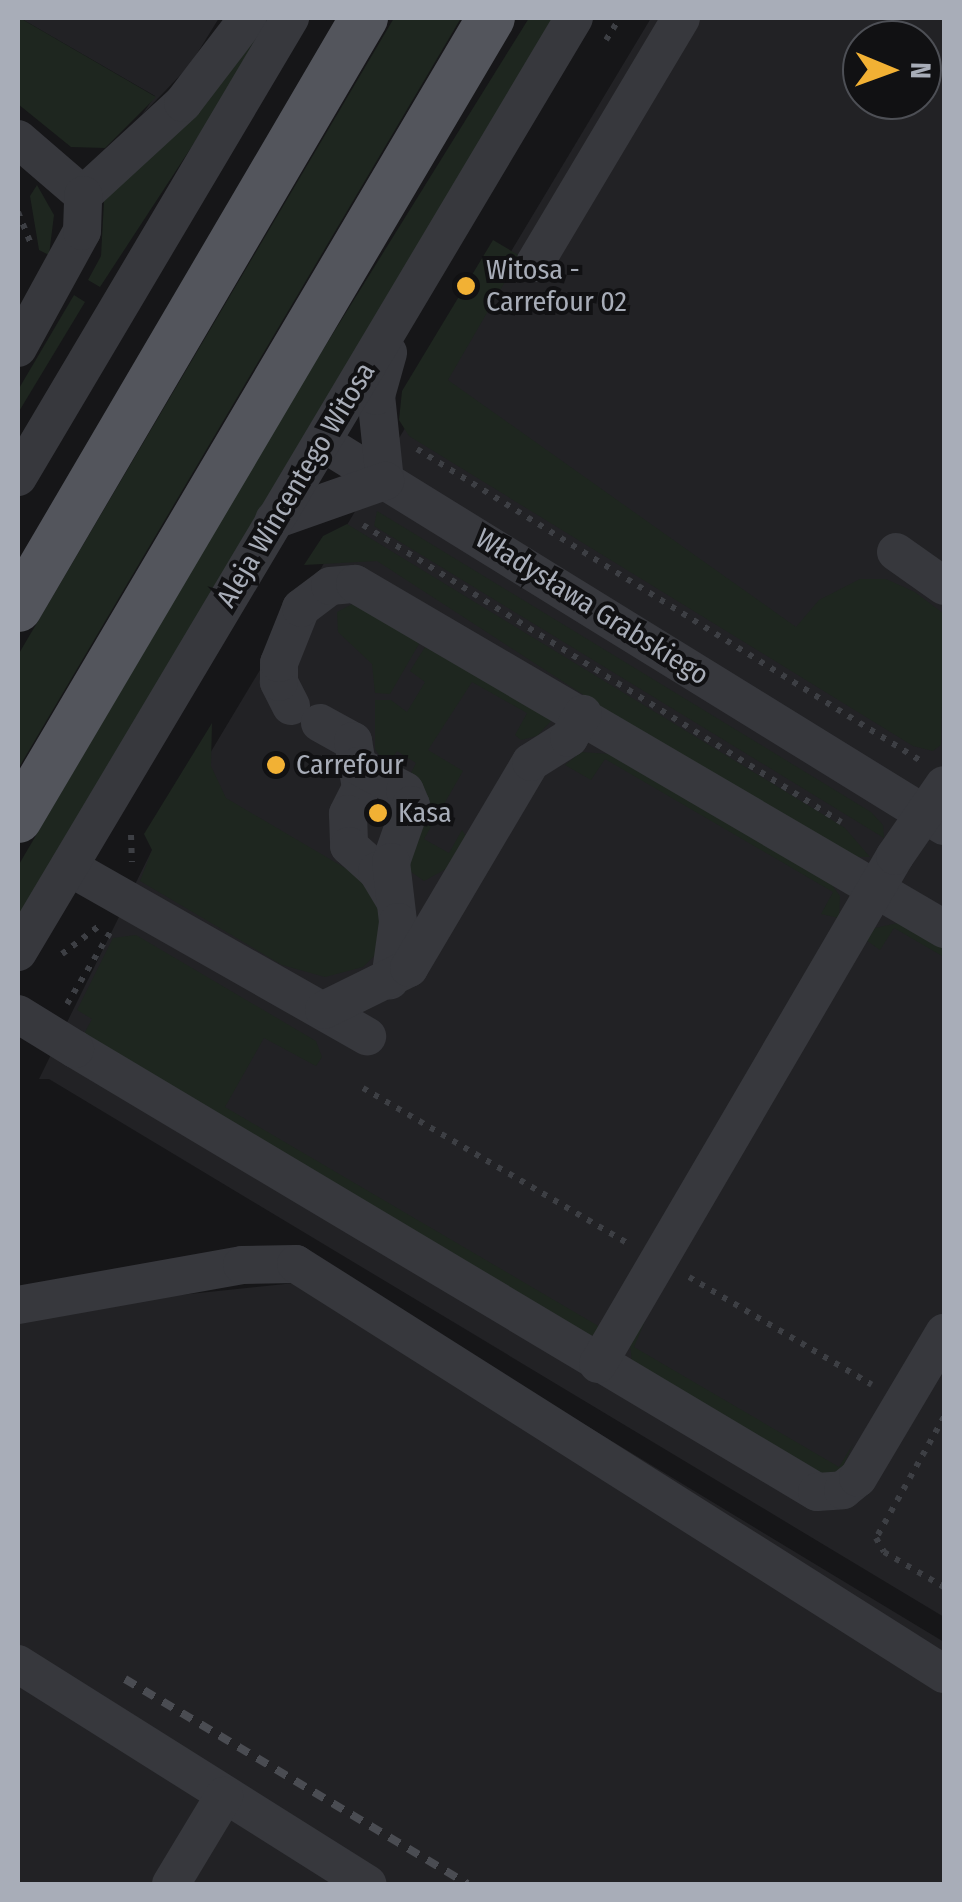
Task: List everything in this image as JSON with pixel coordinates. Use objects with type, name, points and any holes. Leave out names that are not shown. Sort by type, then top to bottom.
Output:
[{"type":"main road","points":[[18,608],[364,18]]},
{"type":"main road","points":[[18,819],[492,18]]},
{"type":"street","points":[[18,348],[82,232],[83,196],[183,103],[248,18]]},
{"type":"street","points":[[18,477],[290,18]]},
{"type":"street","name":"Aleja Wincentego Witosa","points":[[18,952],[574,18]]},
{"type":"street","points":[[535,264],[681,18]]},
{"type":"street","points":[[18,140],[83,196]]},
{"type":"street","points":[[274,520],[385,480],[376,396],[399,312]]},
{"type":"street","name":"Władysława Grabskiego","points":[[322,442],[935,797]]},
{"type":"street","points":[[896,552],[944,586]]},
{"type":"street","points":[[395,901],[385,880],[349,846],[348,814],[361,788],[353,741],[305,715],[279,682],[279,663],[301,608],[330,586],[356,584],[944,929]]},
{"type":"street","points":[[324,1010],[409,968],[531,762],[569,738],[582,714]]},
{"type":"street","points":[[358,766],[405,790],[411,805],[392,862],[395,901],[390,980]]},
{"type":"street","points":[[598,1364],[876,888],[935,797]]},
{"type":"street","points":[[69,867],[367,1036]]},
{"type":"street","points":[[18,1014],[598,1364],[802,1484],[830,1494],[858,1478],[944,1333]]},
{"type":"street","points":[[18,1304],[242,1265],[296,1264],[944,1674]]},
{"type":"street","points":[[18,1664],[367,1884]]},
{"type":"street","points":[[171,1884],[224,1796]]},
{"type":"path","points":[[408,443],[935,797]]},
{"type":"path","points":[[60,1014],[112,928]]},
{"type":"path","points":[[363,1088],[644,1252]]},
{"type":"path","points":[[675,1269],[888,1394]]},
{"type":"path","points":[[944,1417],[876,1538],[884,1552],[944,1587]]},
{"type":"shaded area","points":[[18,18],[156,97],[105,148],[71,147],[18,104]]},
{"type":"shaded area","points":[[20,18],[219,18],[190,65],[141,116],[155,96]]},
{"type":"shaded area","points":[[394,18],[461,18],[18,769],[18,655]]},
{"type":"shaded area","points":[[529,18],[553,18],[18,920],[18,866],[296,393]]},
{"type":"shaded area","points":[[651,18],[944,18],[944,1617],[49,1079],[39,1079],[152,850]]},
{"type":"shaded area","points":[[255,35],[262,39],[100,287],[88,280],[101,256],[104,201]]},
{"type":"shaded area","points":[[37,185],[54,215],[49,255],[39,250],[30,196]]},
{"type":"shaded area","points":[[493,240],[520,256],[448,380],[796,627],[819,600],[860,579],[886,579],[915,592],[944,614],[941,745],[933,751],[913,746],[409,436],[399,420],[402,391]]},
{"type":"shaded area","points":[[74,295],[85,302],[18,413],[18,390]]},
{"type":"shaded area","points":[[377,511],[871,812],[883,825],[884,838],[374,526]]},
{"type":"shaded area","points":[[347,524],[845,828],[870,857],[857,857],[630,725],[377,561],[304,565],[323,536]]},
{"type":"shaded area","points":[[356,602],[387,610],[419,644],[390,694],[375,693],[372,664],[338,632],[337,612]]},
{"type":"shaded area","points":[[425,647],[553,719],[537,736],[521,740],[515,735],[527,713],[472,682],[428,750],[463,771],[424,839],[449,853],[462,830],[466,836],[446,869],[424,881],[404,867],[408,779],[416,763],[397,751],[387,767],[375,749],[375,700],[391,700],[407,712],[425,682],[410,671]]},
{"type":"shaded area","points":[[212,723],[211,766],[226,798],[357,875],[381,911],[375,955],[363,967],[325,977],[282,965],[140,881],[152,850],[144,834]]},
{"type":"shaded area","points":[[581,752],[610,754],[830,882],[840,896],[839,918],[821,914],[833,892],[605,759],[591,780],[565,765]]},
{"type":"shaded area","points":[[898,923],[944,949],[944,957],[894,928],[880,950],[866,940],[875,928]]},
{"type":"shaded area","points":[[136,935],[316,1041],[322,1057],[316,1066],[264,1038],[225,1107],[600,1327],[597,1333],[591,1336],[84,1034],[92,1019],[77,1010],[113,938]]},
{"type":"shaded area","points":[[342,1278],[944,1642],[944,1884],[18,1884],[18,1312]]},
{"type":"shaded area","points":[[645,1321],[634,1347],[839,1467],[853,1444],[841,1471],[819,1474],[632,1362],[630,1344]]},
{"type":"railway","points":[[125,1679],[467,1884]]},
{"type":"place","name":"Witosa - Carrefour 02","points":[[466,286]]},
{"type":"place","name":"Carrefour","points":[[276,765]]},
{"type":"place","name":"Kasa","points":[[378,813]]}]
